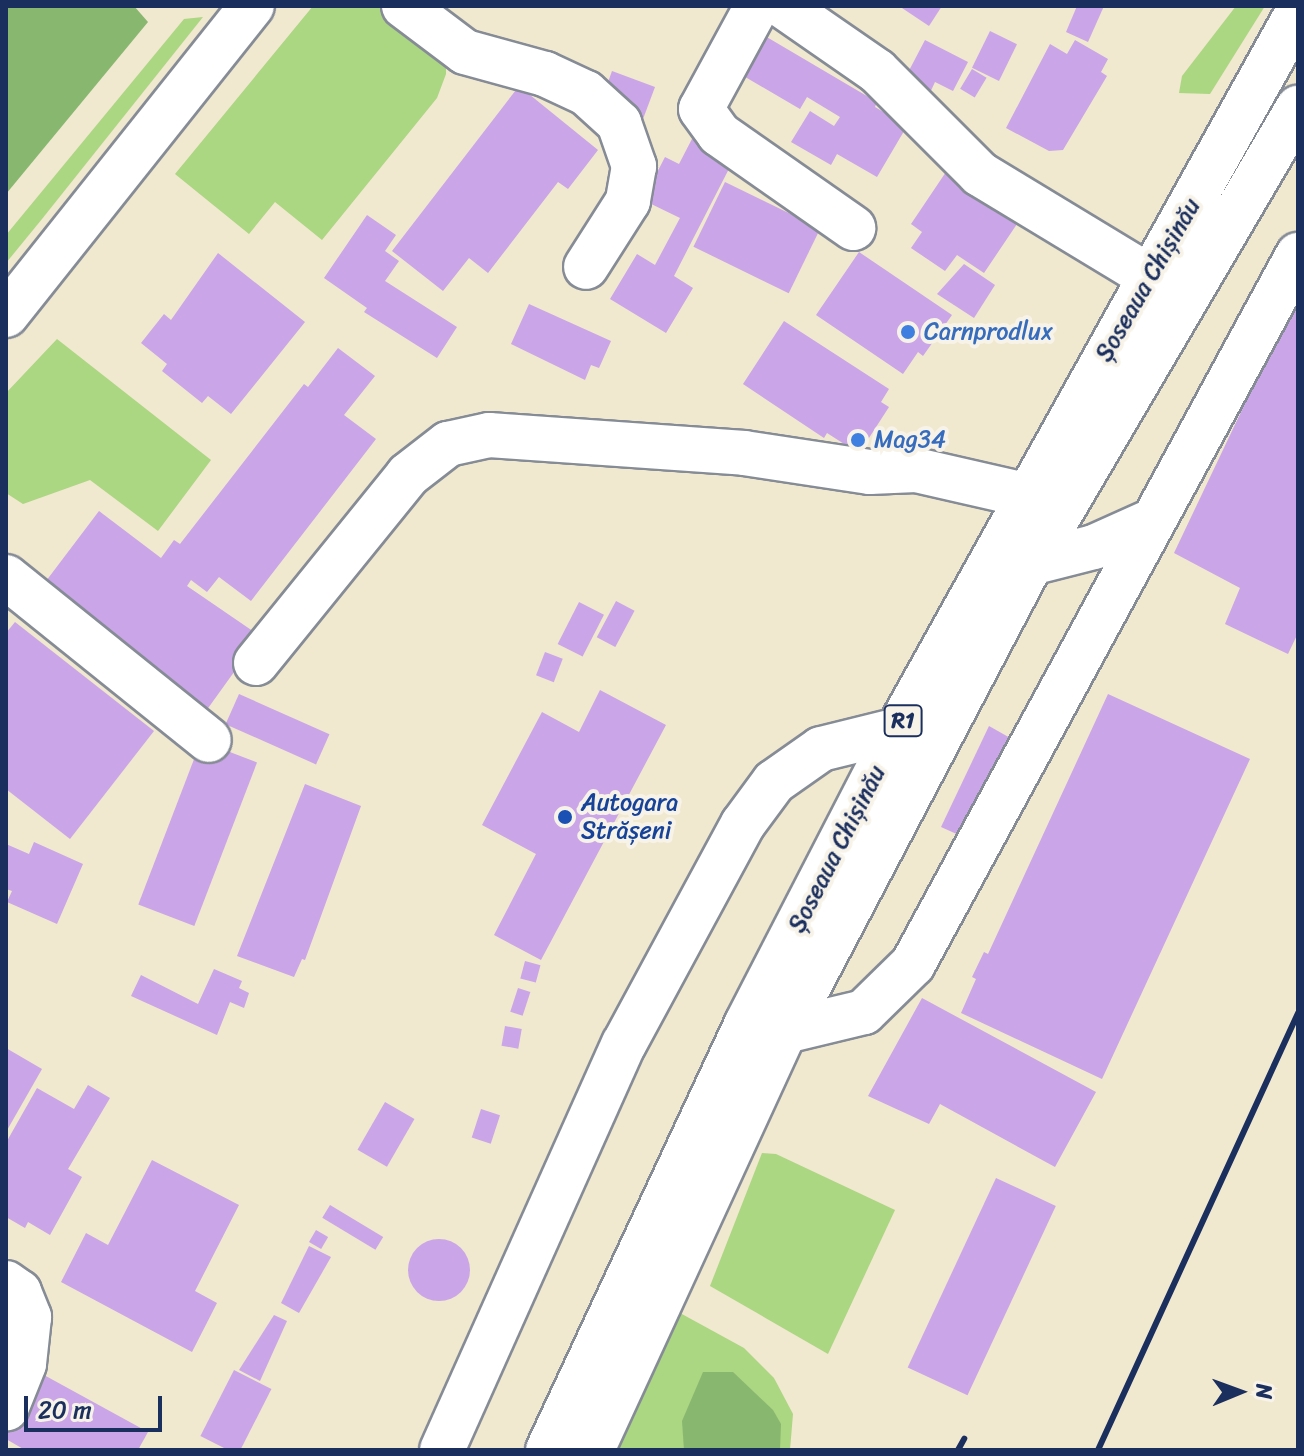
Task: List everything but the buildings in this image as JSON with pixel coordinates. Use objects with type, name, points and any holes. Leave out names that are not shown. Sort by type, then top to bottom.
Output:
[{"type":"main road","points":[[6,315],[252,6]]},
{"type":"main road","points":[[404,6],[465,52],[545,74],[586,93],[619,123],[634,166],[628,201],[586,267]]},
{"type":"main road","points":[[757,6],[701,109],[719,134],[853,228]]},
{"type":"main road","points":[[783,6],[877,71],[980,174],[1150,277]]},
{"type":"main road","name":"Șoseaua Chișinău","points":[[548,1450],[747,1023],[898,730],[1025,495],[1298,12]]},
{"type":"main road","points":[[592,1450],[785,1031],[1031,563],[1298,108]]},
{"type":"main road","points":[[785,1031],[864,1012],[913,964],[1150,522],[1298,255]]},
{"type":"main road","points":[[256,663],[408,475],[448,444],[476,438],[612,440],[870,472],[916,470],[1025,495]]},
{"type":"main road","points":[[1031,563],[1094,547],[1150,522]]},
{"type":"main road","points":[[6,577],[209,740]]},
{"type":"main road","points":[[442,1450],[624,1044],[743,824],[774,782],[821,749],[898,730]]},
{"type":"main road","points":[[6,1283],[19,1292],[29,1317],[24,1364],[6,1409]]},
{"type":"green space","points":[[6,6],[134,6],[148,22],[6,194]]},
{"type":"green space","points":[[313,6],[391,6],[446,58],[446,74],[437,98],[322,240],[275,202],[249,234],[175,174]]},
{"type":"green space","points":[[1236,6],[1265,6],[1210,94],[1179,93],[1182,76]]},
{"type":"green space","points":[[203,17],[6,263],[6,235],[184,19]]},
{"type":"green space","points":[[57,339],[211,460],[158,531],[90,480],[23,504],[6,493],[6,393]]},
{"type":"green space","points":[[762,1153],[776,1154],[895,1210],[828,1354],[710,1286]]},
{"type":"green space","points":[[680,1313],[744,1348],[774,1378],[793,1414],[790,1450],[616,1450]]},
{"type":"green space","points":[[703,1372],[733,1372],[773,1410],[781,1424],[780,1450],[684,1450],[682,1421]]},
{"type":"railway","points":[[1098,1450],[1298,1013]]},
{"type":"railway","points":[[958,1450],[964,1439]]},
{"type":"place","name":"Carnprodlux","points":[[908,332]]},
{"type":"place","name":"Mag34","points":[[858,440]]},
{"type":"place","name":"Autogara Strășeni","points":[[565,817]]}]
